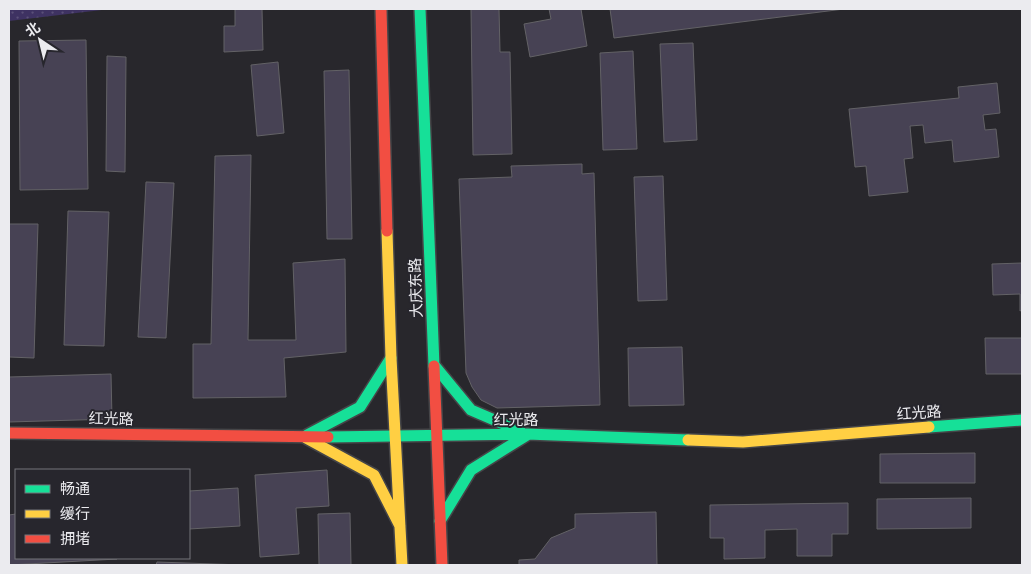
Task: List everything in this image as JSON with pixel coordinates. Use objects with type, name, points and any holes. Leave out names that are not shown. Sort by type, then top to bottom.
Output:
[{"type":"street","name":"大庆东路","points":[[381,9],[391,358],[402,565]]},
{"type":"street","name":"大庆东路","points":[[420,9],[442,565]]},
{"type":"street","points":[[304,437],[360,407],[391,358]]},
{"type":"street","points":[[434,365],[471,410],[527,434]]},
{"type":"street","name":"红光路","points":[[9,433],[304,437],[527,434],[743,442],[1022,420]]},
{"type":"street","points":[[440,521],[471,470],[527,434]]},
{"type":"street","points":[[304,437],[374,475],[400,527]]},
{"type":"shaded area","points":[[9,9],[110,9],[9,21]]},
{"type":"building","points":[[235,9],[262,9],[263,50],[224,52],[224,26],[235,26]]},
{"type":"building","points":[[471,9],[499,9],[500,52],[510,52],[512,154],[473,155]]},
{"type":"building","points":[[549,9],[581,9],[587,46],[530,57],[524,24],[551,19]]},
{"type":"building","points":[[610,9],[844,9],[614,38]]},
{"type":"building","points":[[86,40],[88,189],[20,190],[19,41]]},
{"type":"building","points":[[693,43],[697,140],[664,142],[660,44]]},
{"type":"building","points":[[633,51],[637,149],[603,150],[600,53]]},
{"type":"building","points":[[107,56],[126,57],[125,172],[106,171]]},
{"type":"building","points":[[278,62],[284,133],[257,136],[251,65]]},
{"type":"building","points":[[349,70],[352,239],[327,239],[324,71]]},
{"type":"building","points":[[997,83],[1000,113],[983,115],[985,130],[996,129],[999,157],[954,162],[952,140],[925,143],[923,125],[910,126],[913,158],[904,159],[908,192],[869,196],[866,166],[855,167],[849,109],[959,98],[958,87]]},
{"type":"building","points":[[251,155],[248,340],[296,340],[293,263],[345,259],[346,352],[284,358],[286,397],[193,398],[193,344],[211,344],[215,156]]},
{"type":"building","points":[[582,164],[582,174],[594,173],[600,405],[497,408],[481,400],[472,387],[466,373],[459,179],[512,177],[511,166]]},
{"type":"building","points":[[663,176],[667,300],[638,301],[634,177]]},
{"type":"building","points":[[146,182],[174,183],[166,338],[138,337]]},
{"type":"building","points":[[68,211],[109,212],[104,346],[64,345]]},
{"type":"building","points":[[9,224],[38,224],[34,358],[9,357]]},
{"type":"building","points":[[1022,263],[1022,310],[1020,311],[1020,294],[993,295],[992,264]]},
{"type":"building","points":[[985,338],[1022,338],[1022,374],[986,374]]},
{"type":"building","points":[[682,347],[684,405],[629,406],[628,348]]},
{"type":"building","points":[[111,374],[112,419],[9,422],[9,377]]},
{"type":"building","points":[[975,453],[975,483],[880,483],[880,454]]},
{"type":"building","points":[[327,470],[329,506],[296,508],[299,554],[260,557],[255,475]]},
{"type":"building","points":[[238,488],[240,526],[190,529],[190,491]]},
{"type":"building","points":[[971,498],[971,528],[877,529],[877,499]]},
{"type":"building","points":[[848,503],[848,534],[832,534],[832,556],[797,556],[797,529],[765,530],[765,558],[724,559],[724,538],[710,538],[710,505]]},
{"type":"building","points":[[656,512],[657,565],[519,565],[519,560],[535,559],[551,538],[575,528],[575,514]]},
{"type":"building","points":[[350,513],[351,565],[319,565],[318,514]]},
{"type":"building","points":[[15,514],[15,559],[117,559],[9,565],[9,515]]},
{"type":"building","points":[[157,562],[243,565],[156,565]]},
{"type":"traffic: fast","points":[[420,9],[434,366]]},
{"type":"traffic: fast","points":[[307,435],[360,407],[391,358]]},
{"type":"traffic: fast","points":[[434,365],[471,410],[520,431]]},
{"type":"traffic: fast","points":[[929,427],[1022,420]]},
{"type":"traffic: fast","points":[[328,437],[527,434],[688,440]]},
{"type":"traffic: fast","points":[[440,521],[471,470],[527,435]]},
{"type":"traffic: slow","points":[[387,231],[391,358],[402,565]]},
{"type":"traffic: slow","points":[[688,440],[743,442],[929,427]]},
{"type":"traffic: slow","points":[[306,438],[374,475],[400,526]]},
{"type":"traffic: jam","points":[[381,9],[387,231]]},
{"type":"traffic: jam","points":[[434,366],[442,565]]},
{"type":"traffic: jam","points":[[9,433],[328,437]]}]
